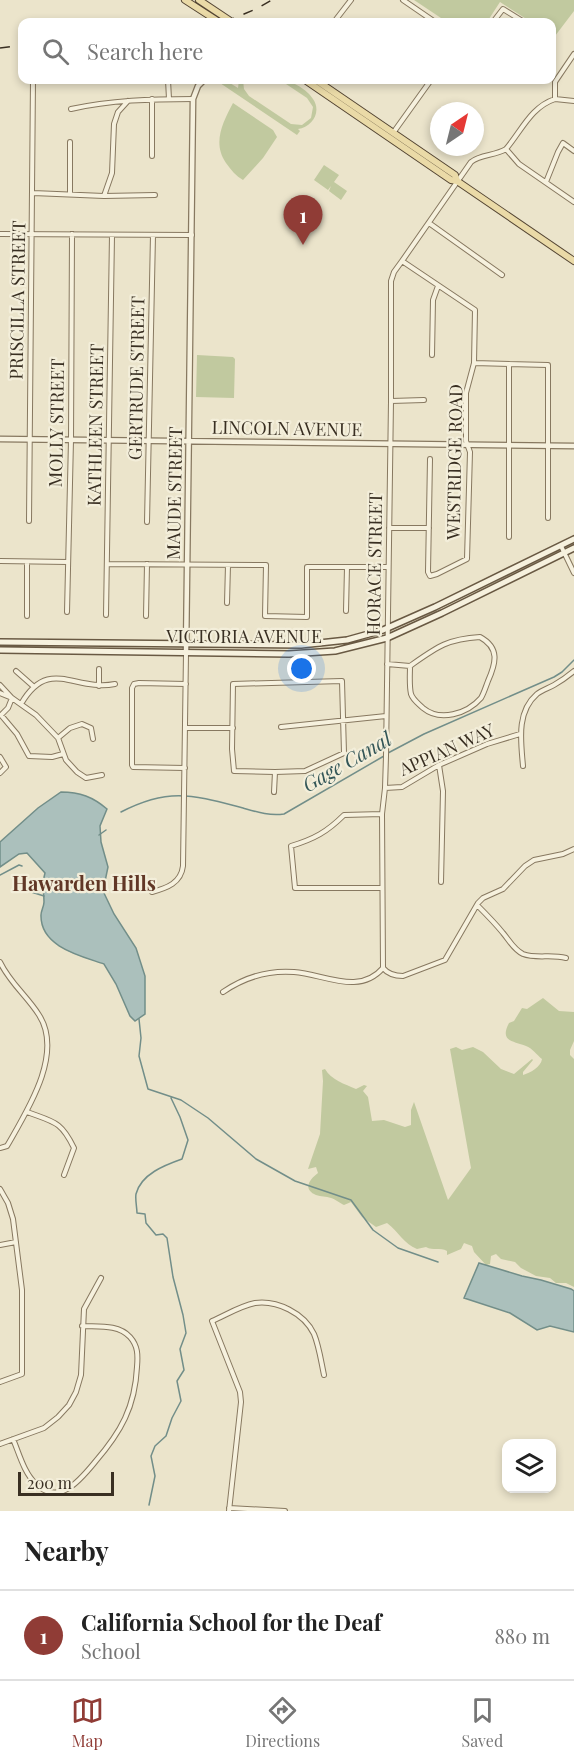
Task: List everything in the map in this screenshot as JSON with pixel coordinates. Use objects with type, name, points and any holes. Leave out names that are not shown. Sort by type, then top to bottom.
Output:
[{"type":"main road","points":[[185,0],[213,18]]},
{"type":"main road","points":[[199,0],[226,18]]},
{"type":"main road","points":[[311,84],[454,175],[458,181],[574,261]]},
{"type":"main road","points":[[321,84],[391,135]]},
{"type":"main road","name":"VICTORIA AVENUE","points":[[0,642],[323,644],[365,636],[387,628],[574,540]]},
{"type":"main road","name":"VICTORIA AVENUE","points":[[0,650],[313,653],[356,646],[387,638],[442,614],[574,548]]},
{"type":"street","points":[[337,18],[351,0]]},
{"type":"street","points":[[403,0],[429,18]]},
{"type":"street","points":[[496,18],[503,9],[518,18]]},
{"type":"street","points":[[556,81],[574,54]]},
{"type":"street","name":"PRISCILLA STREET","points":[[29,521],[33,84]]},
{"type":"street","points":[[168,84],[168,99]]},
{"type":"street","name":"MAUDE STREET","points":[[152,892],[174,884],[183,872],[193,99],[201,84]]},
{"type":"street","points":[[391,135],[428,84]]},
{"type":"street","points":[[555,84],[555,99]]},
{"type":"street","points":[[71,109],[92,104],[152,99],[193,99]]},
{"type":"street","points":[[152,99],[152,156]]},
{"type":"street","points":[[574,100],[555,99],[544,103],[535,110],[506,149],[519,164],[574,202]]},
{"type":"street","points":[[104,196],[112,173],[114,124],[118,112],[128,101]]},
{"type":"street","points":[[70,142],[70,194]]},
{"type":"street","points":[[546,182],[563,143],[574,151]]},
{"type":"street","name":"HORACE STREET","points":[[383,971],[382,814],[386,755],[391,281],[394,272],[471,162],[476,158],[500,153],[506,149]]},
{"type":"street","points":[[32,193],[104,196],[155,195]]},
{"type":"street","points":[[429,223],[502,274]]},
{"type":"street","points":[[0,234],[192,235]]},
{"type":"street","name":"MOLLY STREET","points":[[67,612],[72,234]]},
{"type":"street","name":"KATHLEEN STREET","points":[[106,615],[112,235]]},
{"type":"street","name":"GERTRUDE STREET","points":[[147,522],[153,235]]},
{"type":"street","name":"WESTRIDGE ROAD","points":[[402,261],[475,310],[474,363],[466,393],[466,441],[470,452],[467,559],[430,576],[428,572],[429,528]]},
{"type":"street","points":[[432,355],[434,300],[438,286]]},
{"type":"street","points":[[474,363],[548,365],[548,518]]},
{"type":"street","points":[[508,537],[509,364]]},
{"type":"street","points":[[391,401],[424,400]]},
{"type":"street","name":"LINCOLN AVENUE","points":[[0,439],[574,446]]},
{"type":"street","points":[[389,528],[429,528],[429,459]]},
{"type":"street","points":[[561,546],[574,573]]},
{"type":"street","points":[[0,561],[68,562]]},
{"type":"street","points":[[27,562],[27,616]]},
{"type":"street","points":[[107,564],[266,565],[265,616],[306,617],[308,567],[388,567]]},
{"type":"street","points":[[146,616],[147,564]]},
{"type":"street","points":[[228,565],[228,603]]},
{"type":"street","points":[[346,611],[347,567]]},
{"type":"street","points":[[387,664],[410,666],[436,648],[459,639],[480,637],[488,641],[496,656],[495,665],[482,696],[464,710],[451,715],[438,716],[428,712],[414,700],[411,692],[410,666]]},
{"type":"street","points":[[99,669],[99,686]]},
{"type":"street","points":[[16,671],[33,686]]},
{"type":"street","name":"APPIAN WAY","points":[[523,766],[520,734],[523,716],[529,704],[538,694],[574,671]]},
{"type":"street","points":[[21,704],[33,686],[43,680],[58,678],[99,686],[115,684]]},
{"type":"street","points":[[342,681],[344,722],[344,753],[305,771],[234,771],[232,749],[234,684],[342,681]]},
{"type":"street","points":[[0,684],[12,698]]},
{"type":"street","points":[[185,768],[133,767],[132,688],[134,684],[186,684]]},
{"type":"street","points":[[0,693],[12,698],[36,715],[58,738],[63,754],[71,767],[86,777],[102,775]]},
{"type":"street","points":[[12,698],[8,708],[0,715],[21,739],[29,756],[52,757],[63,754]]},
{"type":"street","points":[[281,728],[386,716]]},
{"type":"street","points":[[58,738],[70,728],[82,724],[91,728],[93,739]]},
{"type":"street","points":[[186,728],[233,728]]},
{"type":"street","name":"APPIAN WAY","points":[[385,788],[402,787],[439,765],[487,744],[520,734]]},
{"type":"street","points":[[0,757],[6,767],[0,772]]},
{"type":"street","points":[[439,765],[443,791],[441,882]]},
{"type":"street","points":[[274,792],[275,772]]},
{"type":"street","points":[[382,814],[344,815],[332,827],[314,839],[291,846],[295,888],[382,888]]},
{"type":"street","points":[[223,992],[256,975],[273,972],[314,974],[346,983],[355,983],[383,971],[395,976],[403,976],[446,960],[483,898],[503,888],[534,860],[574,849]]},
{"type":"street","points":[[477,905],[522,953],[566,958]]},
{"type":"street","points":[[0,962],[10,980],[38,1013],[47,1036],[45,1065],[27,1112],[7,1146],[0,1148]]},
{"type":"street","points":[[27,1112],[61,1126],[66,1131],[74,1148],[64,1175]]},
{"type":"street","points":[[0,1189],[13,1219],[22,1290],[22,1374],[0,1382]]},
{"type":"street","points":[[0,1245],[16,1242]]},
{"type":"street","points":[[0,1443],[44,1428],[69,1405],[81,1376],[82,1314],[85,1304],[101,1278]]},
{"type":"street","points":[[285,1511],[229,1509],[241,1402],[240,1392],[212,1321],[255,1304],[271,1304],[290,1310],[304,1319],[313,1333],[324,1375]]},
{"type":"street","points":[[13,1439],[32,1479],[41,1488],[56,1492],[63,1491],[79,1480],[115,1439],[130,1409],[135,1392],[138,1352],[126,1333],[118,1329],[82,1326]]},
{"type":"green space","points":[[414,0],[574,0],[574,11],[556,35],[556,18],[525,18],[500,2],[490,18],[441,18]]},
{"type":"green space","points":[[221,84],[232,84],[238,88],[238,84],[243,84],[249,96],[291,124],[302,125],[311,118],[313,107],[307,98],[286,84],[294,84],[307,92],[316,104],[316,114],[308,125],[298,129],[300,131],[297,135]]},
{"type":"green space","points":[[233,103],[273,130],[277,137],[263,158],[243,180],[226,163],[220,148],[220,133]]},
{"type":"green space","points":[[324,165],[339,175],[334,182],[347,191],[341,200],[329,191],[331,186],[328,190],[314,180]]},
{"type":"green space","points":[[197,355],[235,359],[234,398],[196,397]]},
{"type":"green space","points":[[543,998],[559,1011],[574,1012],[574,1041],[570,1055],[574,1059],[574,1287],[566,1283],[556,1283],[550,1278],[536,1276],[515,1262],[501,1259],[496,1254],[491,1256],[490,1264],[486,1265],[474,1252],[472,1246],[464,1243],[461,1249],[447,1255],[447,1251],[442,1249],[426,1247],[417,1249],[408,1244],[387,1223],[376,1227],[362,1217],[351,1202],[344,1205],[333,1199],[316,1195],[309,1190],[310,1181],[318,1173],[316,1167],[308,1169],[320,1134],[322,1070],[325,1069],[335,1079],[356,1089],[367,1086],[363,1091],[368,1097],[372,1121],[384,1120],[405,1127],[411,1125],[411,1110],[414,1102],[448,1200],[471,1168],[450,1049],[456,1047],[462,1050],[473,1047],[483,1052],[501,1069],[514,1074],[532,1059],[523,1075],[532,1071],[540,1065],[542,1059],[528,1047],[509,1040],[506,1029],[522,1008],[527,1009]]},
{"type":"shaded area","points":[[61,792],[86,796],[107,809],[100,826],[101,842],[108,867],[103,891],[114,914],[136,948],[145,976],[145,1014],[135,1021],[130,1016],[104,964],[63,948],[47,935],[42,926],[41,915],[44,904],[45,873],[27,853],[19,854],[0,867],[0,842],[38,808]]},
{"type":"shaded area","points":[[479,1263],[574,1291],[574,1332],[550,1326],[537,1330],[510,1313],[464,1298]]},
{"type":"waterway","name":"Gage Canal","points":[[388,753],[424,734],[554,677],[574,660]]},
{"type":"waterway","name":"Gage Canal","points":[[121,812],[153,799],[181,796],[210,800],[263,813],[284,814],[384,756]]},
{"type":"waterway","points":[[99,835],[106,830]]},
{"type":"waterway","name":"Gage Canal","points":[[0,875],[19,865],[22,866]]},
{"type":"waterway","points":[[28,891],[44,896]]},
{"type":"waterway","points":[[139,1019],[141,1038],[139,1056],[148,1089],[181,1100],[208,1118],[256,1159],[295,1181],[351,1200],[373,1230],[398,1248],[438,1262]]},
{"type":"waterway","points":[[149,1505],[155,1476],[151,1456],[155,1446],[166,1436],[181,1401],[177,1381],[184,1370],[180,1349],[186,1333],[167,1238],[163,1234],[156,1235],[146,1223],[145,1214],[137,1213],[136,1196],[139,1187],[148,1176],[161,1167],[182,1159],[188,1140],[171,1098]]},
{"type":"railway","points":[[235,18],[272,0]]},
{"type":"railway","points":[[0,48],[18,46]]},
{"type":"place","name":"California School for the Deaf","points":[[303,245]]},
{"type":"district","name":"Hawarden Hills","points":[[84,884]]}]
